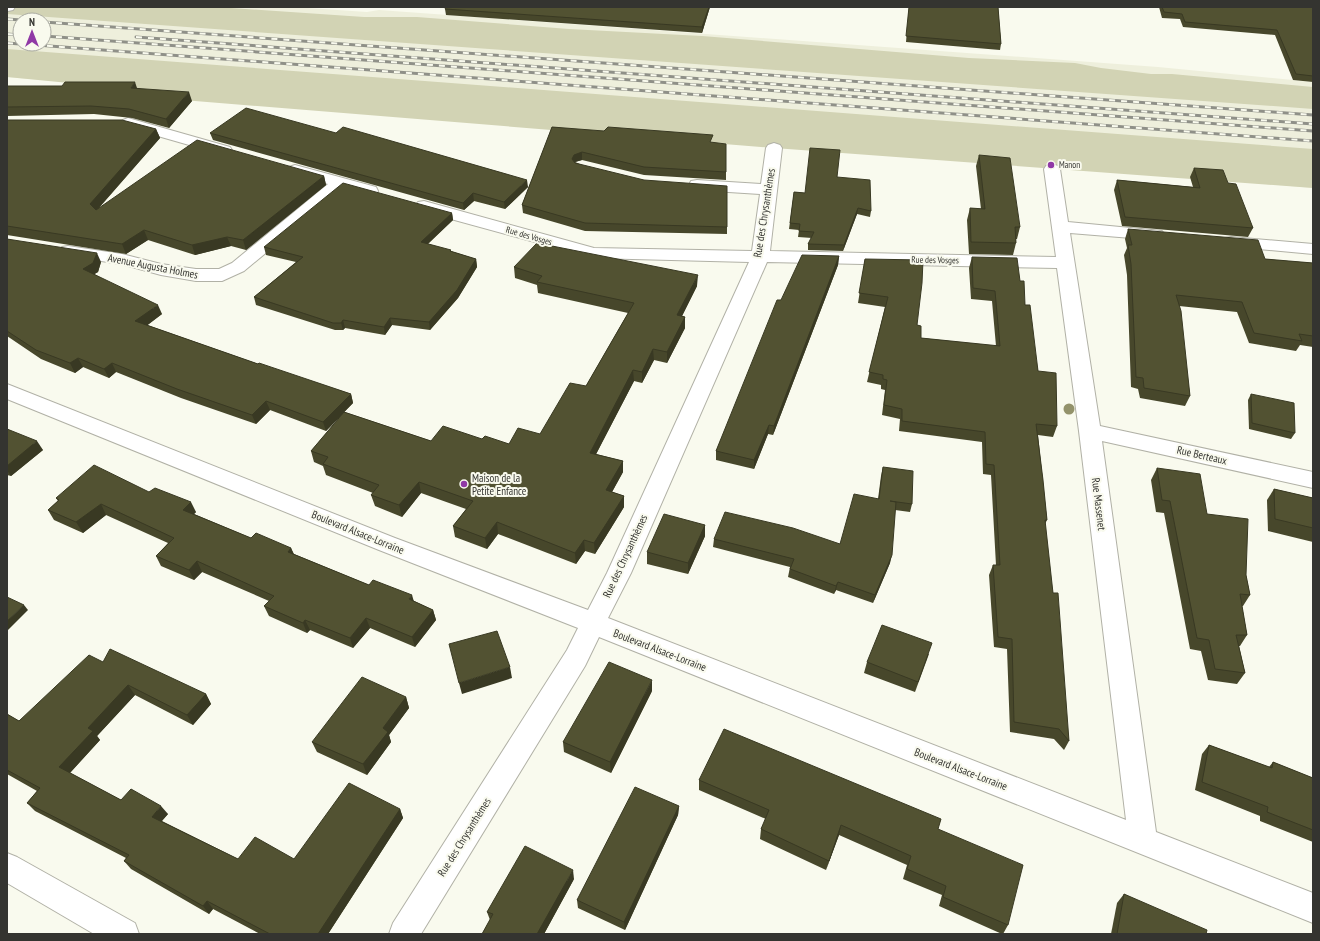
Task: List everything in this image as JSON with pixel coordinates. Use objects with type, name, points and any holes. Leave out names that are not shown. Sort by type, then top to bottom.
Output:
[{"type":"street","points":[[110,121],[127,122],[236,154]]},
{"type":"street","name":"Rue des Chrysanthèmes","points":[[404,934],[576,658],[619,573],[760,257],[774,148]]},
{"type":"street","points":[[281,166],[386,196]]},
{"type":"street","name":"Rue Massenet","points":[[1052,169],[1090,431],[1143,840]]},
{"type":"street","name":"Avenue Augusta Holmes","points":[[53,248],[122,259],[161,269],[196,275],[222,275],[238,267],[340,183]]},
{"type":"street","points":[[683,184],[768,190]]},
{"type":"street","name":"Rue des Vosges","points":[[409,202],[593,253],[1065,263]]},
{"type":"street","points":[[1060,227],[1172,237]]},
{"type":"street","points":[[1211,240],[1313,249]]},
{"type":"street","name":"Boulevard Alsace-Lorraine","points":[[7,391],[380,541],[1313,908]]},
{"type":"street","name":"Rue Berteaux","points":[[1090,431],[1313,480]]},
{"type":"street","points":[[7,867],[124,934]]},
{"type":"shaded area","points":[[7,7],[293,7],[367,12],[379,10],[1158,67],[1313,82],[1313,188],[7,77]]},
{"type":"shaded area","points":[[7,7],[217,7],[364,17],[417,17],[569,29],[702,36],[969,58],[1075,63],[1101,68],[1151,74],[1172,74],[1313,87],[1313,109],[52,17],[52,12],[12,12],[12,14],[7,14]]},
{"type":"shaded area","points":[[7,49],[12,49],[12,52],[46,52],[1313,149],[1313,188],[774,148],[146,97],[152,91],[7,77]]},
{"type":"building","points":[[446,7],[709,7],[702,27],[445,9]]},
{"type":"building","points":[[909,7],[998,7],[1001,44],[906,36]]},
{"type":"building","points":[[1162,7],[1313,7],[1313,76],[1296,74],[1277,30],[1185,22],[1182,14],[1164,12]]},
{"type":"building","points":[[65,82],[135,82],[131,88],[189,92],[166,119],[129,109],[91,106],[7,107],[7,86],[62,86]]},
{"type":"building","points":[[246,108],[336,133],[343,127],[527,180],[504,202],[473,193],[463,203],[210,133]]},
{"type":"building","points":[[7,120],[122,120],[156,129],[90,204],[96,210],[197,140],[324,176],[243,240],[227,237],[192,245],[144,230],[122,244],[7,226]]},
{"type":"building","points":[[552,127],[604,131],[608,127],[713,135],[710,142],[726,144],[726,172],[644,167],[582,152],[574,155],[572,159],[575,163],[644,180],[727,186],[727,227],[585,223],[522,205]]},
{"type":"building","points":[[810,148],[840,150],[837,177],[870,180],[871,211],[858,208],[844,245],[808,244],[814,232],[799,231],[800,224],[790,223],[794,192],[805,193]]},
{"type":"building","points":[[979,155],[1010,158],[1020,227],[1015,227],[1016,243],[971,242],[970,208],[985,209]]},
{"type":"building","points":[[1194,168],[1223,170],[1228,183],[1236,184],[1253,228],[1125,217],[1117,180],[1200,188]]},
{"type":"building","points":[[343,183],[452,213],[421,242],[451,250],[450,251],[476,259],[457,290],[429,322],[390,318],[384,327],[343,320],[341,323],[333,323],[254,297],[303,257],[264,247]]},
{"type":"building","points":[[1128,229],[1258,240],[1265,259],[1313,263],[1313,336],[1299,334],[1302,341],[1254,333],[1242,302],[1176,295],[1181,311],[1190,396],[1144,388],[1143,378],[1136,377],[1131,264],[1128,245],[1132,245]]},
{"type":"building","points":[[7,239],[97,253],[93,263],[83,269],[158,305],[135,321],[258,364],[259,363],[351,394],[323,422],[266,401],[252,415],[177,389],[112,363],[104,369],[78,358],[70,363],[36,350],[7,331]]},
{"type":"building","points":[[537,243],[698,275],[677,315],[685,317],[667,352],[653,349],[642,372],[633,370],[590,453],[623,461],[606,490],[624,496],[594,543],[584,540],[575,553],[497,522],[485,538],[453,526],[473,501],[419,482],[399,505],[371,495],[379,485],[323,464],[328,457],[311,451],[344,412],[431,441],[443,426],[482,439],[485,436],[509,444],[518,428],[540,434],[570,383],[586,386],[634,303],[537,282],[542,276],[514,267]]},
{"type":"building","points":[[802,255],[839,256],[774,426],[769,425],[754,460],[716,451],[777,300],[781,300]]},
{"type":"building","points":[[972,257],[1017,258],[1020,281],[1024,281],[1025,305],[1030,305],[1038,371],[1056,373],[1057,426],[1036,424],[1043,480],[1047,520],[1045,520],[1053,593],[1058,593],[1069,741],[1059,729],[1014,722],[1012,639],[998,637],[993,565],[1000,565],[994,465],[986,464],[985,432],[902,421],[902,409],[884,405],[887,380],[883,379],[883,375],[869,372],[888,297],[859,293],[865,259],[923,260],[917,325],[921,326],[921,338],[1000,346],[995,291],[973,288]]},
{"type":"building","points":[[1251,394],[1294,403],[1295,433],[1252,423]]},
{"type":"building","points":[[7,429],[37,441],[7,466]]},
{"type":"building","points":[[94,465],[149,492],[155,488],[191,502],[183,510],[251,538],[256,533],[291,548],[288,552],[369,585],[373,580],[412,595],[409,599],[433,610],[412,637],[366,618],[350,638],[305,620],[303,623],[264,606],[274,596],[197,561],[189,570],[156,556],[174,538],[101,504],[76,522],[48,510],[59,500],[56,498]]},
{"type":"building","points":[[883,467],[913,471],[912,504],[890,501],[896,502],[892,555],[875,595],[838,582],[836,586],[790,569],[794,559],[714,539],[725,512],[793,528],[840,544],[854,494],[879,499]]},
{"type":"building","points":[[1157,468],[1200,474],[1207,514],[1248,519],[1246,575],[1250,595],[1240,594],[1247,635],[1236,635],[1245,673],[1215,669],[1209,640],[1197,638],[1170,501],[1162,500]]},
{"type":"building","points":[[1274,489],[1313,498],[1313,528],[1275,519]]},
{"type":"building","points":[[664,514],[705,525],[688,563],[647,552]]},
{"type":"building","points":[[7,597],[24,605],[7,621]]},
{"type":"building","points":[[882,625],[932,643],[918,682],[867,662]]},
{"type":"building","points":[[497,631],[510,667],[459,683],[449,644]]},
{"type":"building","points":[[110,649],[206,694],[187,715],[128,685],[88,728],[93,731],[59,767],[121,800],[131,789],[161,806],[152,817],[238,859],[255,837],[294,859],[349,783],[400,809],[318,934],[270,934],[207,901],[203,906],[124,861],[129,855],[27,803],[40,788],[7,770],[7,714],[19,721],[89,655],[103,662]]},
{"type":"building","points":[[609,662],[652,680],[610,762],[563,742]]},
{"type":"building","points":[[362,677],[406,697],[383,728],[388,732],[363,764],[312,742]]},
{"type":"building","points":[[724,729],[941,819],[938,829],[1023,865],[1008,925],[943,897],[946,886],[907,869],[911,856],[841,825],[829,861],[761,829],[769,810],[699,780]]},
{"type":"building","points":[[1209,745],[1272,768],[1273,762],[1313,778],[1313,830],[1267,812],[1268,807],[1202,782]]},
{"type":"building","points":[[635,787],[679,806],[624,922],[577,900]]},
{"type":"building","points":[[525,846],[573,870],[537,934],[482,934],[493,914],[487,912]]},
{"type":"building","points":[[1124,894],[1207,930],[1206,934],[1117,934]]},
{"type":"railway","points":[[7,19],[12,19]]},
{"type":"railway","points":[[52,23],[1313,115]]},
{"type":"railway","points":[[7,34],[12,34]]},
{"type":"railway","points":[[52,37],[1313,131]]},
{"type":"railway","points":[[136,37],[1313,124]]},
{"type":"railway","points":[[7,43],[12,43]]},
{"type":"railway","points":[[52,46],[1313,141]]},
{"type":"place","name":"Manon","points":[[1051,165]]},
{"type":"place","name":"Maison de la Petite Enfance","points":[[464,484]]}]
